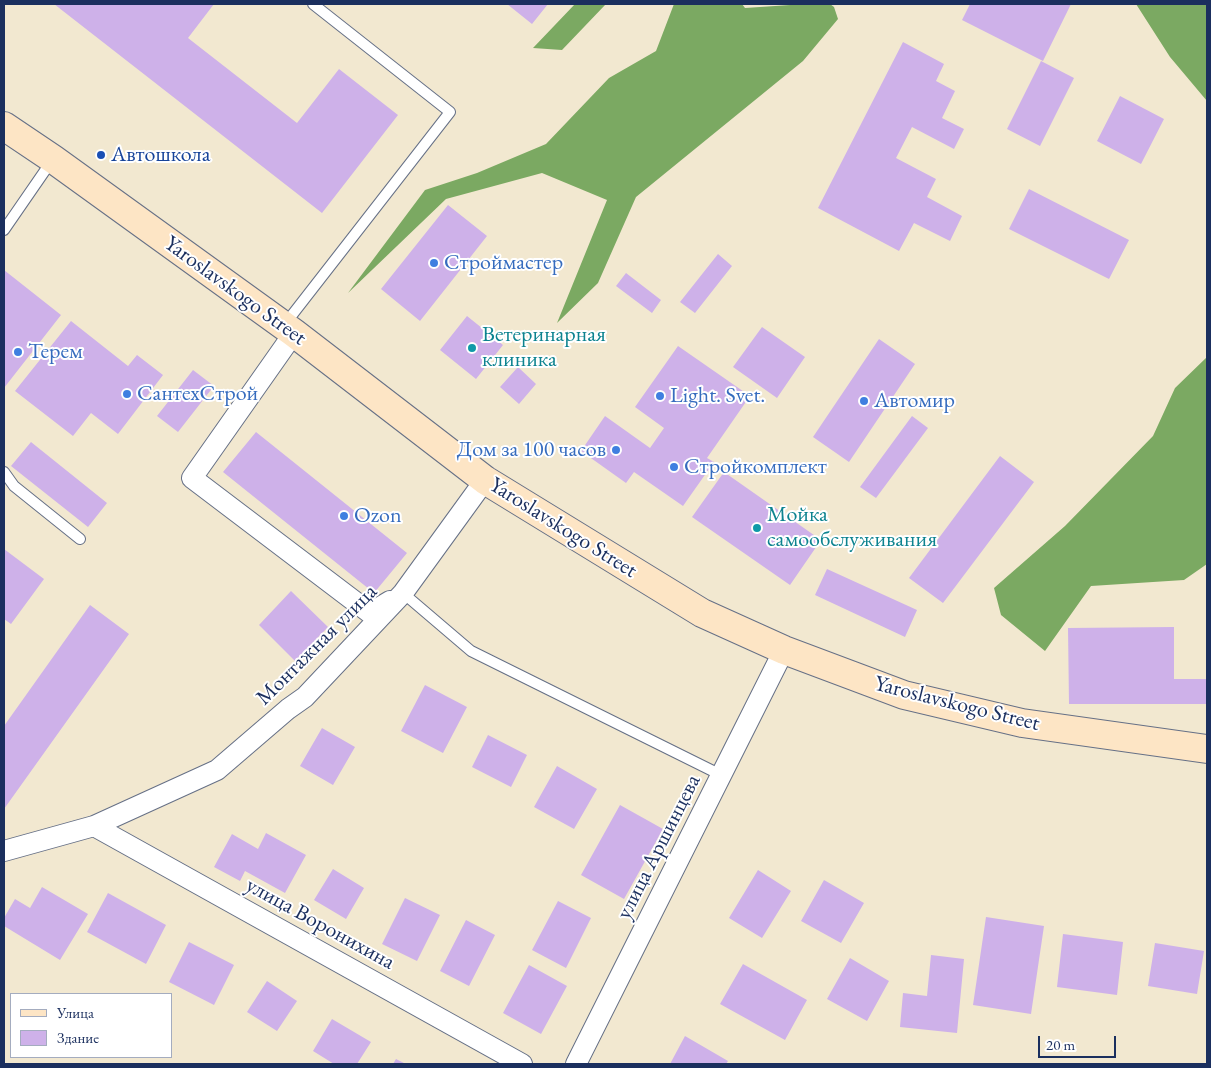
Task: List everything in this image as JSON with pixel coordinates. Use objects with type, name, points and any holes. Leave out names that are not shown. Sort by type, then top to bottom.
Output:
[{"type":"street","name":"Yaroslavskogo Street","points":[[4,126],[289,330],[485,480],[702,613],[784,650],[904,695],[1022,723],[1207,749]]},
{"type":"street","points":[[289,330],[192,478],[370,613],[404,593]]},
{"type":"street","name":"Монтажная улица","points":[[4,851],[94,826],[217,770],[288,709],[305,697],[404,593],[485,480]]},
{"type":"street","name":"улица Аршинцева","points":[[576,1064],[784,650]]},
{"type":"street","name":"улица Воронихина","points":[[94,826],[522,1064]]},
{"type":"lane","points":[[289,330],[450,112],[313,4]]},
{"type":"lane","points":[[4,230],[54,160]]},
{"type":"lane","points":[[4,472],[14,486],[80,539]]},
{"type":"lane","points":[[404,593],[471,651],[721,775]]},
{"type":"green space","points":[[575,4],[606,4],[562,50],[533,48]]},
{"type":"green space","points":[[674,4],[742,4],[745,8],[830,4],[834,7],[838,19],[803,61],[636,197],[598,283],[557,323],[607,200],[542,173],[446,199],[348,293],[425,190],[477,173],[546,144],[609,78],[656,51]]},
{"type":"green space","points":[[1136,4],[1207,4],[1207,101],[1170,57]]},
{"type":"green space","points":[[1207,357],[1207,564],[1184,580],[1091,586],[1045,651],[1001,615],[994,588],[1065,526],[1153,436],[1175,388]]},
{"type":"building","points":[[54,4],[214,4],[188,38],[297,123],[339,69],[398,115],[322,213]]},
{"type":"building","points":[[507,4],[548,4],[532,24]]},
{"type":"building","points":[[970,4],[1071,4],[1043,61],[962,20]]},
{"type":"building","points":[[903,42],[944,64],[936,81],[955,91],[942,118],[964,129],[954,149],[912,127],[896,158],[936,179],[927,197],[962,216],[950,241],[914,223],[899,251],[818,208]]},
{"type":"building","points":[[1041,61],[1074,78],[1040,146],[1007,129]]},
{"type":"building","points":[[1120,96],[1164,119],[1141,164],[1097,141]]},
{"type":"building","points":[[1029,189],[1129,240],[1109,279],[1009,229]]},
{"type":"building","name":"Строймастер","points":[[448,205],[487,236],[420,321],[381,289]]},
{"type":"building","points":[[718,254],[732,266],[695,313],[680,302]]},
{"type":"building","name":"Терем","points":[[4,270],[61,315],[4,388]]},
{"type":"building","points":[[626,273],[661,300],[652,313],[616,286]]},
{"type":"building","name":"Ветеринарная клиника","points":[[467,316],[503,345],[476,379],[440,350]]},
{"type":"building","points":[[71,321],[128,366],[137,355],[163,375],[118,434],[91,413],[73,436],[15,391]]},
{"type":"building","points":[[762,327],[805,357],[777,398],[733,367]]},
{"type":"building","name":"Автомир","points":[[879,339],[915,364],[849,462],[813,437]]},
{"type":"building","points":[[678,346],[750,396],[707,458],[714,462],[683,506],[634,472],[626,483],[581,451],[605,416],[650,448],[664,428],[635,407]]},
{"type":"building","points":[[518,367],[536,384],[519,404],[500,387]]},
{"type":"building","points":[[193,370],[214,386],[178,432],[157,416]]},
{"type":"building","points":[[912,416],[928,428],[876,498],[860,487]]},
{"type":"building","points":[[256,432],[407,553],[374,593],[223,472]]},
{"type":"building","points":[[31,442],[107,503],[88,527],[11,466]]},
{"type":"building","points":[[1000,456],[1034,482],[943,603],[909,578]]},
{"type":"building","name":"Мойка самообслуживания","points":[[724,472],[821,540],[790,585],[692,517]]},
{"type":"building","points":[[4,549],[44,579],[11,624],[4,619]]},
{"type":"building","points":[[827,569],[917,610],[905,637],[815,595]]},
{"type":"building","points":[[291,591],[328,627],[295,661],[259,625]]},
{"type":"building","points":[[90,605],[129,634],[4,809],[4,726]]},
{"type":"building","points":[[1174,627],[1174,679],[1207,679],[1207,704],[1069,704],[1068,628]]},
{"type":"building","points":[[425,685],[467,707],[443,753],[401,731]]},
{"type":"building","points":[[322,728],[355,747],[333,785],[300,766]]},
{"type":"building","points":[[488,735],[527,755],[511,787],[472,767]]},
{"type":"building","points":[[557,766],[597,789],[574,829],[534,807]]},
{"type":"building","points":[[620,805],[663,829],[624,899],[581,875]]},
{"type":"building","points":[[266,833],[306,855],[285,893],[245,871],[240,881],[214,867],[232,834],[258,849]]},
{"type":"building","points":[[333,869],[364,888],[346,919],[314,900]]},
{"type":"building","points":[[758,870],[791,891],[762,938],[729,918]]},
{"type":"building","points":[[824,880],[864,903],[841,943],[801,921]]},
{"type":"building","points":[[42,887],[88,914],[60,960],[4,926],[4,918],[15,899],[30,908]]},
{"type":"building","points":[[108,893],[166,925],[146,964],[87,932]]},
{"type":"building","points":[[405,898],[440,915],[417,961],[382,944]]},
{"type":"building","points":[[558,901],[591,918],[566,968],[532,950]]},
{"type":"building","points":[[986,917],[1044,926],[1031,1014],[973,1005]]},
{"type":"building","points":[[466,920],[495,935],[469,986],[440,971]]},
{"type":"building","points":[[1063,934],[1123,942],[1117,995],[1057,987]]},
{"type":"building","points":[[189,942],[234,965],[214,1005],[169,982]]},
{"type":"building","points":[[1155,943],[1204,951],[1197,994],[1148,986]]},
{"type":"building","points":[[931,955],[964,959],[957,1033],[900,1027],[903,993],[927,996]]},
{"type":"building","points":[[850,958],[889,981],[867,1021],[827,999]]},
{"type":"building","points":[[743,964],[807,1000],[785,1040],[720,1004]]},
{"type":"building","points":[[529,965],[567,986],[541,1034],[503,1013]]},
{"type":"building","points":[[267,981],[297,1001],[277,1031],[247,1012]]},
{"type":"building","points":[[332,1019],[371,1042],[357,1064],[334,1064],[313,1051]]},
{"type":"building","points":[[685,1036],[728,1061],[726,1064],[670,1064]]},
{"type":"building","points":[[396,1059],[406,1064],[393,1064]]},
{"type":"place","name":"Автошкола","points":[[101,155]]},
{"type":"place","name":"Строймастер","points":[[434,263]]},
{"type":"place","name":"Ветеринарная клиника","points":[[472,348]]},
{"type":"place","name":"Терем","points":[[18,352]]},
{"type":"place","name":"СантехСтрой","points":[[127,394]]},
{"type":"place","name":"Light. Svet.","points":[[660,396]]},
{"type":"place","name":"Автомир","points":[[864,401]]},
{"type":"place","name":"Дом за 100 часов","points":[[616,450]]},
{"type":"place","name":"Стройкомплект","points":[[674,467]]},
{"type":"place","name":"Ozon","points":[[344,516]]},
{"type":"place","name":"Мойка самообслуживания","points":[[757,528]]}]
